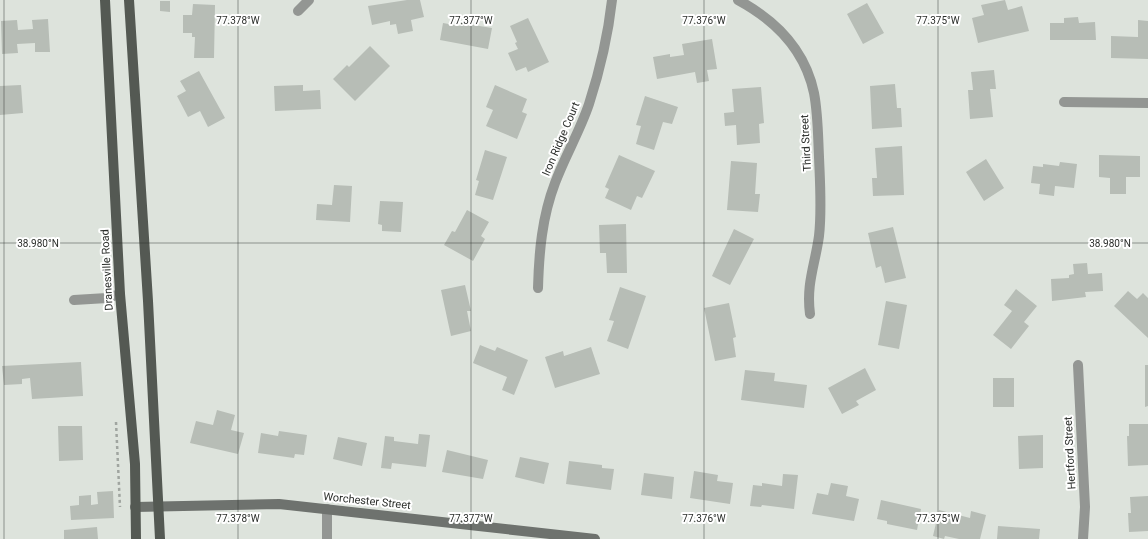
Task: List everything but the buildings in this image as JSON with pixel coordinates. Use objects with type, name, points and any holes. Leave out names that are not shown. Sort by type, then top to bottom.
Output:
[{"type":"main road","name":"Dranesville Road","points":[[105,0],[120,294],[135,464],[136,539]]},
{"type":"main road","points":[[129,0],[148,301],[160,539]]},
{"type":"street","points":[[298,12],[309,0]]},
{"type":"street","name":"Iron Ridge Court","points":[[538,288],[539,253],[543,226],[555,184],[588,106],[602,61],[612,0]]},
{"type":"street","name":"Third Street","points":[[738,0],[760,12],[778,28],[794,47],[806,70],[814,93],[821,208],[818,237],[809,278],[810,314]]},
{"type":"street","points":[[1064,102],[1148,103]]},
{"type":"street","points":[[74,300],[107,298],[120,294]]},
{"type":"street","name":"Hertford Street","points":[[1078,365],[1085,507],[1083,539]]},
{"type":"street","name":"Worchester Street","points":[[135,507],[279,504],[523,535],[595,539]]},
{"type":"street","points":[[327,509],[327,539]]},
{"type":"path","points":[[115,414],[120,508]]}]
